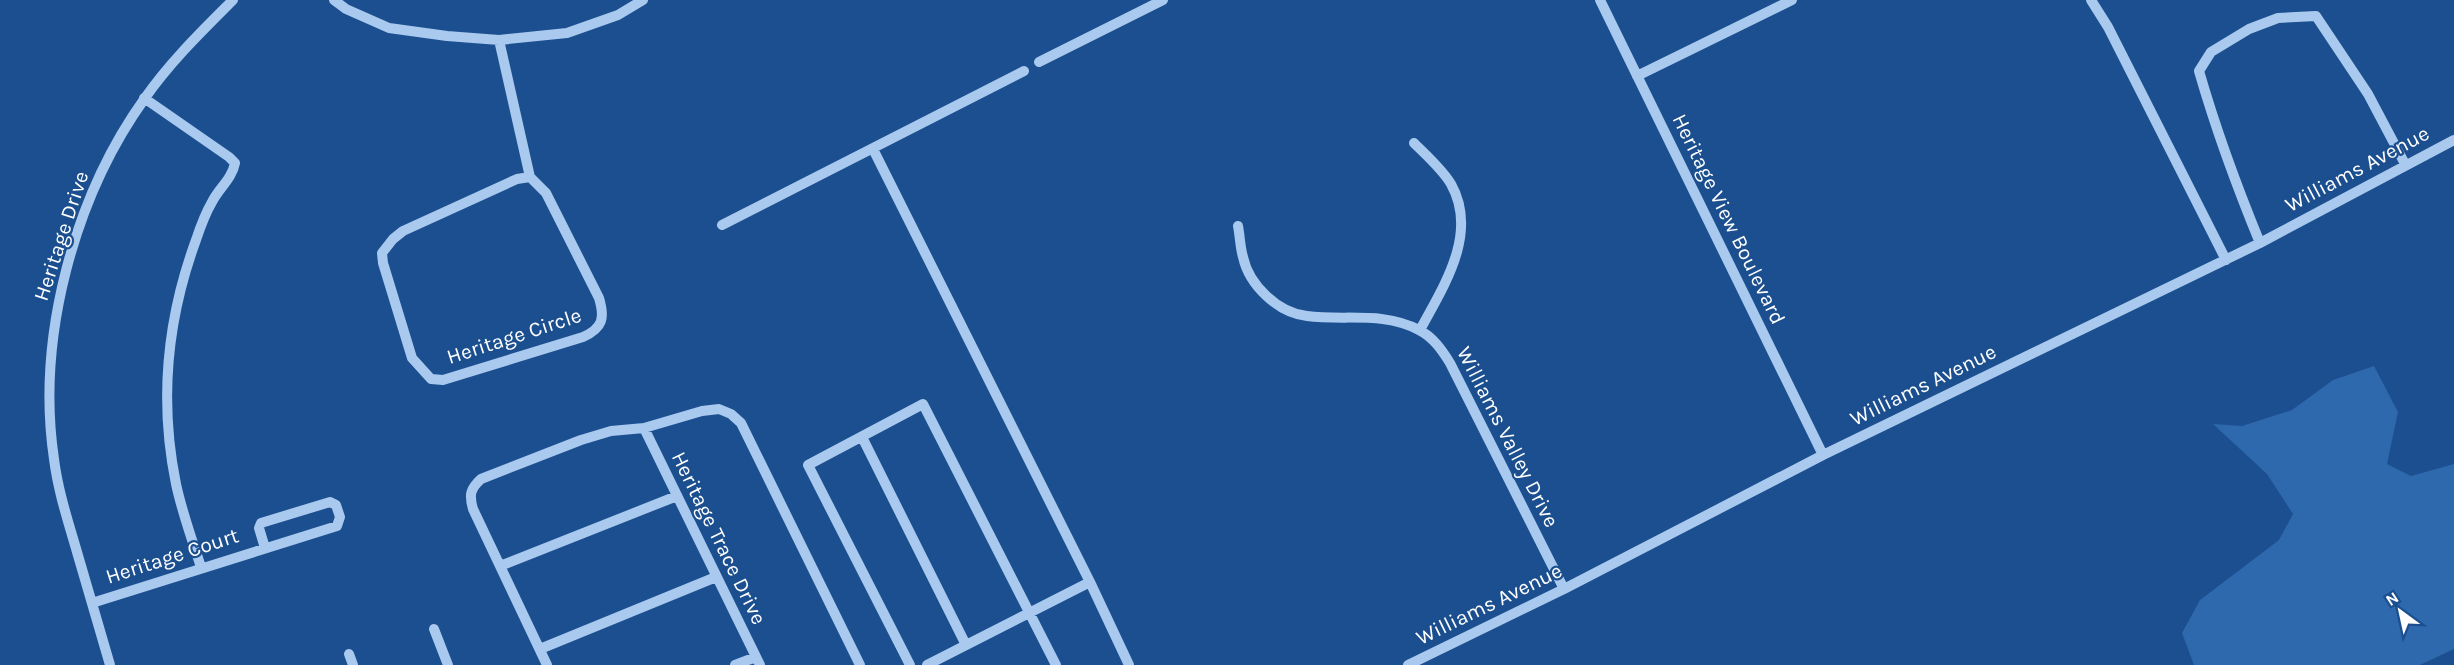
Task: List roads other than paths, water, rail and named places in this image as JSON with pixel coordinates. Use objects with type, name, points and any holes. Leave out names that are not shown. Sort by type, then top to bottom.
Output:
[{"type":"street","name":"Heritage Drive","points":[[110,665],[59,486],[54,459],[50,428],[51,351],[55,322],[69,262],[89,203],[112,149],[144,98],[170,65],[233,0]]},
{"type":"street","points":[[334,0],[346,9],[389,28],[499,40],[567,33],[618,15],[643,0]]},
{"type":"street","points":[[1039,62],[1162,0]]},
{"type":"street","name":"Heritage View Boulevard","points":[[1600,0],[1823,455]]},
{"type":"street","points":[[1637,76],[1792,0]]},
{"type":"street","points":[[2091,0],[2108,27],[2226,260]]},
{"type":"street","points":[[2260,243],[2222,145],[2199,71],[2211,52],[2249,29],[2278,18],[2316,16],[2368,94],[2405,164]]},
{"type":"street","name":"Heritage Circle","points":[[499,40],[530,177],[546,193],[599,298],[603,311],[602,324],[594,332],[583,337],[442,380],[432,379],[412,358],[382,262],[382,253],[393,239],[404,231],[517,180],[530,177]]},
{"type":"street","points":[[722,225],[1024,71]]},
{"type":"street","points":[[144,98],[235,163],[233,173],[212,201],[196,238],[178,295],[168,362],[167,422],[171,455],[179,495],[201,567]]},
{"type":"street","name":"Williams Avenue","points":[[1408,665],[1564,589],[1823,455],[2260,243],[2454,140]]},
{"type":"street","points":[[1414,143],[1451,185],[1461,215],[1460,243],[1446,280],[1420,330]]},
{"type":"street","points":[[873,149],[1090,582],[1129,665]]},
{"type":"street","name":"Williams Valley Drive","points":[[1238,226],[1243,260],[1260,291],[1281,306],[1305,316],[1371,317],[1393,321],[1420,330],[1437,344],[1450,363],[1564,589]]},
{"type":"street","points":[[910,665],[808,465],[923,404],[1056,665]]},
{"type":"street","points":[[547,665],[473,509],[470,496],[472,486],[481,479],[581,440],[611,431],[644,428],[702,411],[719,410],[731,414],[741,423],[860,665]]},
{"type":"street","name":"Heritage Trace Drive","points":[[644,428],[758,661]]},
{"type":"street","points":[[862,437],[966,645]]},
{"type":"street","points":[[500,566],[677,496]]},
{"type":"street","name":"Heritage Court","points":[[92,603],[336,526],[340,517],[336,505],[330,502],[261,523],[259,528],[265,548]]},
{"type":"street","points":[[540,649],[716,577]]},
{"type":"street","points":[[927,665],[1090,582]]},
{"type":"street","points":[[434,629],[448,665]]},
{"type":"street","points":[[735,665],[758,661]]}]
